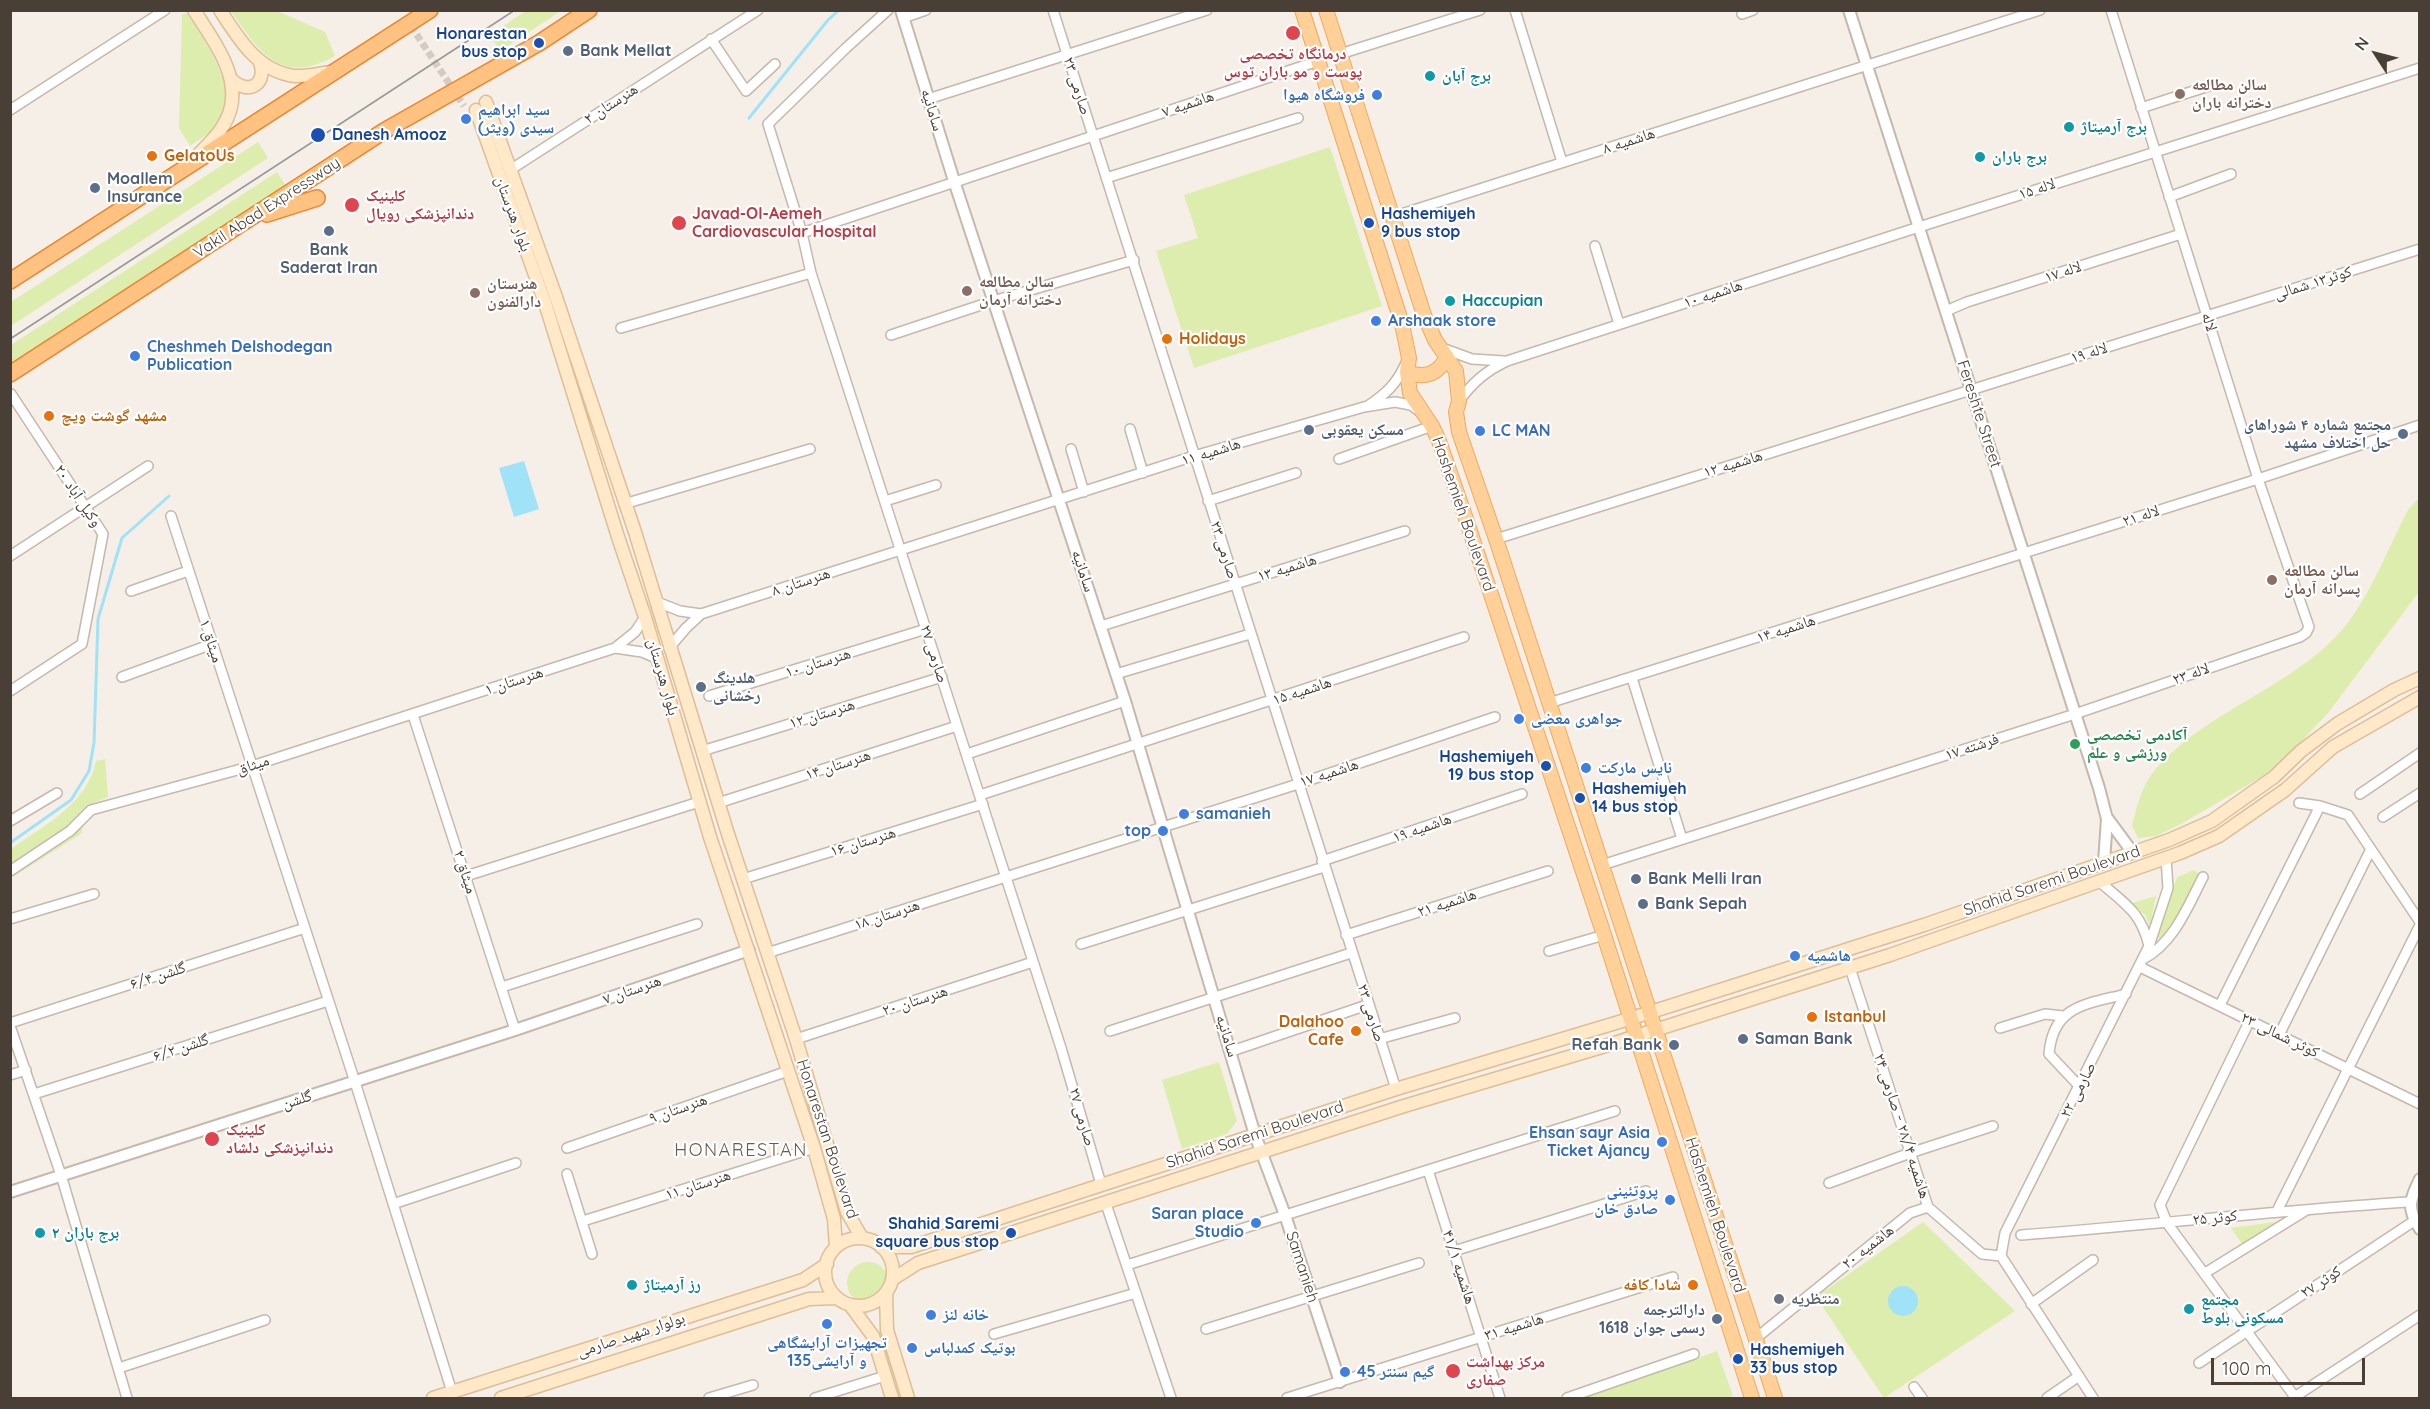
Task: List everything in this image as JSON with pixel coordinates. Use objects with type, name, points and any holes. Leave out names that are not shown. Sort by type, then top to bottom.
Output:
[{"type":"highway","points":[[10,281],[430,10]]},
{"type":"highway","name":"Vakil Abad Expressway","points":[[10,374],[384,131],[540,43],[589,10]]},
{"type":"highway","points":[[247,220],[317,198]]},
{"type":"main road","points":[[187,167],[223,126],[232,104],[231,79],[225,61],[194,10]]},
{"type":"main road","points":[[220,10],[243,45],[275,71],[296,76],[332,72]]},
{"type":"main road","name":"Hashemieh Boulevard","points":[[1302,10],[1402,324],[1410,393],[1432,426],[1464,513],[1604,935],[1752,1398]]},
{"type":"main road","name":"Hashemieh Boulevard","points":[[1326,10],[1424,315],[1443,352],[1456,371],[1459,401],[1456,412],[1459,432],[1496,539],[1775,1398]]},
{"type":"main road","points":[[231,79],[238,86],[247,88],[255,85],[261,78],[263,69],[260,60]]},
{"type":"main road","name":"بلوار هنرستان","points":[[486,102],[556,297],[634,532],[718,803],[796,1039]]},
{"type":"main road","name":"بلوار هنرستان","points":[[476,110],[545,303],[645,616],[710,837],[814,1148],[834,1219],[836,1248]]},
{"type":"main road","points":[[1408,365],[1416,375],[1426,376],[1435,373],[1443,366],[1443,352]]},
{"type":"main road","points":[[618,537],[634,532]]},
{"type":"main road","points":[[1509,652],[1530,646]]},
{"type":"main road","name":"Shahid Saremi Boulevard","points":[[881,1246],[911,1247],[1396,1089],[1629,1019],[1924,925],[2169,840],[2212,821],[2274,777],[2301,751],[2337,724],[2394,690],[2420,678]]},
{"type":"main road","name":"Shahid Saremi Boulevard","points":[[893,1279],[918,1263],[1404,1106],[1656,1030],[1850,968],[2166,858],[2219,836],[2285,790],[2333,747],[2420,697]]},
{"type":"main road","points":[[710,837],[727,831]]},
{"type":"main road","points":[[1924,925],[1929,941]]},
{"type":"main road","name":"Honarestan Boulevard","points":[[796,1039],[847,1212],[862,1239]]},
{"type":"main road","points":[[850,1305],[870,1305],[886,1293],[893,1279],[891,1261],[881,1246],[862,1239],[844,1242],[836,1248],[826,1264],[827,1282],[837,1298],[850,1305],[873,1336],[892,1398]]},
{"type":"main road","name":"بولوار شهید صارمی","points":[[433,1398],[803,1280],[826,1264]]},
{"type":"main road","points":[[886,1293],[887,1330],[908,1398]]},
{"type":"main road","name":"بولوار شهید صارمی","points":[[501,1398],[809,1299],[837,1298]]},
{"type":"main road","points":[[1739,1363],[1762,1356]]},
{"type":"street","points":[[10,110],[165,10]]},
{"type":"street","name":"هنرستان ۲","points":[[510,170],[759,10]]},
{"type":"street","name":"صارمی ۲۷","points":[[888,10],[768,124],[802,233],[811,273],[967,754],[1101,1184]]},
{"type":"street","points":[[902,14],[926,10]]},
{"type":"street","name":"صارمی ۲۳","points":[[1053,10],[1134,260],[1367,1005],[1396,1089]]},
{"type":"street","points":[[928,99],[1207,10]]},
{"type":"street","points":[[1340,54],[1480,10]]},
{"type":"street","points":[[1515,10],[1562,162]]},
{"type":"street","points":[[1742,14],[1753,10]]},
{"type":"street","name":"Fereshte Street","points":[[1849,10],[2107,819],[2133,853]]},
{"type":"street","name":"هاشمیه ۸","points":[[1392,217],[2040,10]]},
{"type":"street","name":"لاله","points":[[2111,10],[2258,479],[2309,627],[2306,633]]},
{"type":"street","name":"سامانیه","points":[[902,14],[955,184],[1125,701],[1232,1051],[1261,1154]]},
{"type":"street","points":[[711,39],[746,91],[775,64]]},
{"type":"street","name":"هاشمیه ۷","points":[[802,233],[955,184],[1318,61]]},
{"type":"street","name":"لاله ۱۵","points":[[1919,227],[2420,68]]},
{"type":"street","points":[[2141,108],[2215,84]]},
{"type":"street","points":[[1106,177],[1298,118]]},
{"type":"street","points":[[2169,197],[2231,174]]},
{"type":"street","name":"هاشمیه ۱۰","points":[[1507,361],[1919,227]]},
{"type":"street","name":"لاله ۱۷","points":[[1946,311],[1967,302],[2181,234]]},
{"type":"street","points":[[1595,246],[1619,324]]},
{"type":"street","name":"کوثر۱۳ شمالی","points":[[2207,316],[2420,249]]},
{"type":"street","points":[[891,335],[993,301],[1134,260]]},
{"type":"street","points":[[621,328],[811,273]]},
{"type":"street","name":"لاله ۱۹","points":[[1971,390],[2207,316]]},
{"type":"street","points":[[1443,352],[1472,359],[1507,361]]},
{"type":"street","points":[[1459,401],[1472,384],[1488,370],[1507,361]]},
{"type":"street","points":[[1364,407],[1384,395],[1408,365]]},
{"type":"street","name":"هاشمیه ۱۲","points":[[1496,539],[1971,390]]},
{"type":"street","name":"۲۰ وکیل آباد","points":[[10,691],[82,644],[103,534],[11,394]]},
{"type":"street","points":[[1364,407],[1395,402],[1410,405],[1423,413]]},
{"type":"street","name":"هاشمیه ۱۱","points":[[1060,499],[1194,456],[1364,407]]},
{"type":"street","name":"لاله ۲۱","points":[[2024,553],[2420,425]]},
{"type":"street","points":[[1339,459],[1432,426]]},
{"type":"street","points":[[1130,429],[1143,473]]},
{"type":"street","points":[[1071,448],[1084,492]]},
{"type":"street","points":[[624,504],[810,449]]},
{"type":"street","points":[[10,556],[148,466]]},
{"type":"street","points":[[1208,501],[1296,473]]},
{"type":"street","points":[[885,501],[936,485]]},
{"type":"street","name":"هنرستان ۸","points":[[669,648],[701,614],[1060,499]]},
{"type":"street","name":"میثاق ۱","points":[[171,516],[355,1082],[452,1392]]},
{"type":"street","name":"هاشمیه ۱۳","points":[[1101,626],[1405,531]]},
{"type":"street","name":"هاشمیه ۱۴","points":[[1549,703],[2024,553]]},
{"type":"street","points":[[131,591],[188,571]]},
{"type":"street","name":"هنرستان ۸","points":[[657,602],[680,611],[701,614]]},
{"type":"street","name":"هنرستان ۱","points":[[413,715],[615,648],[635,632],[645,616]]},
{"type":"street","name":"هنرستان ۱۰","points":[[709,696],[926,629]]},
{"type":"street","name":"لاله ۲۳","points":[[2075,714],[2306,633]]},
{"type":"street","points":[[1116,674],[1250,634]]},
{"type":"street","name":"هاشمیه ۱۵","points":[[981,800],[1138,744],[1464,637]]},
{"type":"street","points":[[122,677],[212,645]]},
{"type":"street","name":"هنرستان ۱","points":[[615,648],[642,652],[658,659]]},
{"type":"street","name":"هنرستان ۱۲","points":[[702,751],[942,677]]},
{"type":"street","points":[[1632,678],[1682,839]]},
{"type":"street","points":[[967,754],[1125,701]]},
{"type":"street","name":"فرشته ۱۷","points":[[1602,865],[2075,714]]},
{"type":"street","name":"میثاق","points":[[10,871],[70,831],[91,810],[252,766],[413,715]]},
{"type":"street","name":"میثاق ۲","points":[[413,715],[515,1030]]},
{"type":"street","name":"هاشمیه ۱۷","points":[[1006,877],[1495,717]]},
{"type":"street","name":"هنرستان ۱۴","points":[[718,803],[957,726]]},
{"type":"street","points":[[2360,794],[2420,753]]},
{"type":"street","points":[[10,821],[57,793]]},
{"type":"street","points":[[2384,817],[2420,793]]},
{"type":"street","name":"هاشمیه ۱۹","points":[[1081,944],[1293,877],[1323,864],[1522,794]]},
{"type":"street","name":"هنرستان ۱۶","points":[[743,879],[981,800]]},
{"type":"street","points":[[466,876],[699,802]]},
{"type":"street","points":[[2277,1211],[2420,923],[2348,815],[2299,802]]},
{"type":"street","points":[[2220,1005],[2320,806]]},
{"type":"street","name":"Fereshte Street","points":[[2104,862],[2107,819]]},
{"type":"street","points":[[2279,1035],[2371,849]]},
{"type":"street","name":"صارمی ۲۲","points":[[2001,1256],[2005,1233],[2142,963],[2168,888],[2166,858]]},
{"type":"street","name":"هاشمیه ۲۱","points":[[1346,935],[1548,871]]},
{"type":"street","name":"هنرستان ۱۸","points":[[767,953],[1006,877]]},
{"type":"street","points":[[2142,963],[2156,952],[2176,928],[2204,877]]},
{"type":"street","points":[[2100,882],[2137,915],[2145,927],[2149,946]]},
{"type":"street","points":[[10,920],[94,894]]},
{"type":"street","points":[[502,987],[697,924]]},
{"type":"street","name":"گلشن ۶/۴","points":[[10,1024],[305,928]]},
{"type":"street","points":[[1549,951],[1604,935]]},
{"type":"street","name":"هنرستان ۷","points":[[515,1030],[749,950]]},
{"type":"street","points":[[1110,1031],[1351,953]]},
{"type":"street","name":"هنرستان ۲۰","points":[[796,1039],[1033,962]]},
{"type":"street","name":"کوثر شمالی ۲۳","points":[[2142,963],[2279,1035],[2420,1104]]},
{"type":"street","name":"هاشمیه ۲۸/۴ - صارمی ۲۴","points":[[1850,968],[1928,1207],[1982,1254],[2001,1256]]},
{"type":"street","points":[[2080,1087],[2049,1054],[2052,1039],[2062,1016],[2073,1009],[2127,994]]},
{"type":"street","name":"گلشن ۶/۲","points":[[34,1094],[328,1001]]},
{"type":"street","points":[[1232,1051],[1367,1005]]},
{"type":"street","points":[[2000,1028],[2045,1014],[2062,1016]]},
{"type":"street","points":[[1379,1038],[1455,1018]]},
{"type":"street","points":[[2250,1020],[2160,1205],[2167,1223],[2248,1331],[2294,1398],[2420,1315]]},
{"type":"street","points":[[10,1024],[61,1175],[127,1398]]},
{"type":"street","name":"گلشن","points":[[10,1192],[515,1030]]},
{"type":"street","points":[[10,1075],[26,1070]]},
{"type":"street","name":"هنرستان ۹","points":[[567,1148],[788,1071]]},
{"type":"street","points":[[1127,1265],[1615,1111]]},
{"type":"street","points":[[1829,1183],[1993,1126]]},
{"type":"street","name":"هنرستان ۱۱","points":[[582,1221],[814,1148]]},
{"type":"street","name":"Samanieh","points":[[1261,1154],[1285,1215],[1340,1382]]},
{"type":"street","points":[[393,1204],[516,1163]]},
{"type":"street","name":"هاشمیه ۴۱/۱","points":[[1428,1170],[1500,1398]]},
{"type":"street","points":[[567,1174],[592,1254]]},
{"type":"street","points":[[2417,1225],[2409,1202],[2420,1179]]},
{"type":"street","points":[[1454,1251],[1646,1191]]},
{"type":"street","name":"کوثر ۲۵","points":[[2021,1235],[2277,1211],[2409,1202]]},
{"type":"street","points":[[1106,1204],[1171,1398]]},
{"type":"street","name":"هاشمیه ۲۰","points":[[1755,1339],[1911,1213],[1928,1207]]},
{"type":"street","points":[[2205,1273],[2307,1209]]},
{"type":"street","name":"کوثر ۲۷","points":[[2199,1363],[2417,1225]]},
{"type":"street","points":[[2001,1256],[2093,1398]]},
{"type":"street","points":[[2031,1304],[2092,1260]]},
{"type":"street","points":[[1206,1329],[1419,1263]]},
{"type":"street","name":"هاشمیه ۳۱","points":[[1287,1398],[1673,1277]]},
{"type":"street","points":[[994,1334],[1136,1293]]},
{"type":"street","points":[[118,1368],[265,1320]]},
{"type":"street","points":[[1567,1398],[1694,1354]]},
{"type":"street","points":[[815,1398],[885,1376]]},
{"type":"street","points":[[2047,1398],[2079,1376]]},
{"type":"street","points":[[709,1398],[753,1385]]},
{"type":"street","points":[[1914,1387],[1922,1398]]},
{"type":"green space","points":[[527,10],[561,11],[500,51],[490,35]]},
{"type":"green space","points":[[231,11],[277,11],[325,32],[335,56],[300,68],[286,66],[262,52]]},
{"type":"green space","points":[[187,13],[219,68],[226,99],[224,114],[216,127],[190,146],[179,128],[182,14]]},
{"type":"green space","points":[[258,142],[268,158],[11,326],[11,302]]},
{"type":"green space","points":[[1330,147],[1382,306],[1194,368],[1156,251],[1198,238],[1184,195]]},
{"type":"green space","points":[[277,172],[287,188],[11,367],[11,345]]},
{"type":"green space","points":[[2419,498],[2419,592],[2328,713],[2287,757],[2263,776],[2181,824],[2156,836],[2138,838],[2132,826],[2137,806],[2151,775],[2195,734],[2297,669],[2342,630],[2370,588],[2408,510]]},
{"type":"green space","points":[[105,759],[108,797],[89,805],[81,834],[11,878],[11,849],[74,802],[84,790],[96,761]]},
{"type":"green space","points":[[2194,870],[2201,875],[2175,926],[2165,938],[2157,938],[2177,877]]},
{"type":"green space","points":[[2156,896],[2150,926],[2145,915],[2132,903]]},
{"type":"green space","points":[[1219,1062],[1237,1121],[1227,1134],[1182,1149],[1162,1080]]},
{"type":"green space","points":[[2282,1221],[2243,1245],[2231,1228]]},
{"type":"green space","points":[[1923,1222],[2015,1311],[1884,1398],[1816,1297]]},
{"type":"green space","points":[[868,1262],[883,1268],[889,1283],[883,1298],[868,1304],[853,1298],[847,1283],[853,1268]]},
{"type":"green space","points":[[1717,1351],[1733,1396],[1726,1398],[1585,1398]]},
{"type":"water","points":[[524,461],[539,509],[514,517],[499,468]]},
{"type":"water","points":[[1903,1286],[1913,1291],[1918,1301],[1913,1311],[1903,1316],[1893,1311],[1888,1301],[1893,1291]]},
{"type":"waterway","points":[[749,118],[828,20],[839,10]]},
{"type":"waterway","points":[[10,843],[71,800],[89,771],[94,743],[98,619],[122,538],[169,496]]},
{"type":"tunnel","points":[[405,17],[464,106]]},
{"type":"tram line","points":[[10,339],[515,10]]},
{"type":"place","name":"درمانگاه تخصصی پوست و مو باران توس","points":[[1293,33]]},
{"type":"place","name":"Honarestan bus stop","points":[[539,43]]},
{"type":"place","name":"Bank Mellat","points":[[568,51]]},
{"type":"place","name":"برج آبان","points":[[1430,76]]},
{"type":"place","name":"سالن مطالعه دخترانه باران","points":[[2180,94]]},
{"type":"place","name":"فروشگاه هیوا","points":[[1377,95]]},
{"type":"place","name":"سید ابراهیم سیدی (ویثر)","points":[[466,119]]},
{"type":"place","name":"برج آرمیتاژ","points":[[2069,127]]},
{"type":"place","name":"Danesh Amooz","points":[[318,135]]},
{"type":"place","name":"GelatoUs","points":[[152,156]]},
{"type":"place","name":"برج باران","points":[[1980,157]]},
{"type":"place","name":"Moallem Insurance","points":[[95,188]]},
{"type":"place","name":"کلینیک دندانپزشکی رویال","points":[[352,205]]},
{"type":"place","name":"Javad-Ol-Aemeh Cardiovascular Hospital","points":[[679,223]]},
{"type":"place","name":"Hashemiyeh 9 bus stop","points":[[1369,223]]},
{"type":"place","name":"Bank Saderat Iran","points":[[329,231]]},
{"type":"place","name":"سالن مطالعه دخترانه آرمان","points":[[967,291]]},
{"type":"place","name":"هنرستان دارالفنون","points":[[475,293]]},
{"type":"place","name":"Haccupian","points":[[1450,301]]},
{"type":"place","name":"Arshaak store","points":[[1376,321]]},
{"type":"place","name":"Holidays","points":[[1167,339]]},
{"type":"place","name":"Cheshmeh Delshodegan Publication","points":[[135,356]]},
{"type":"place","name":"مشهد گوشت ویچ","points":[[49,416]]},
{"type":"place","name":"مسکن یعقوبی","points":[[1309,430]]},
{"type":"place","name":"LC MAN","points":[[1480,431]]},
{"type":"place","name":"مجتمع شماره ۴ شوراهای حل اختلاف مشهد","points":[[2403,434]]},
{"type":"place","name":"سالن مطالعه پسرانه آرمان","points":[[2272,580]]},
{"type":"place","name":"هلدینگ رخشانی","points":[[701,687]]},
{"type":"place","name":"جواهری معضی","points":[[1519,719]]},
{"type":"place","name":"آکادمی تخصصی ورزشی و علم","points":[[2075,744]]},
{"type":"place","name":"Hashemiyeh 19 bus stop","points":[[1546,766]]},
{"type":"place","name":"نایس مارکت","points":[[1586,768]]},
{"type":"place","name":"Hashemiyeh 14 bus stop","points":[[1580,798]]},
{"type":"place","name":"samanieh","points":[[1184,814]]},
{"type":"place","name":"top","points":[[1163,831]]},
{"type":"place","name":"Bank Melli Iran","points":[[1636,879]]},
{"type":"place","name":"Bank Sepah","points":[[1643,904]]},
{"type":"place","name":"هاشمیه","points":[[1795,956]]},
{"type":"place","name":"Istanbul","points":[[1812,1017]]},
{"type":"place","name":"Dalahoo Cafe","points":[[1356,1031]]},
{"type":"place","name":"Saman Bank","points":[[1743,1039]]},
{"type":"place","name":"Refah Bank","points":[[1674,1045]]},
{"type":"place","name":"کلینیک دندانپزشکی دلشاد","points":[[212,1139]]},
{"type":"place","name":"Ehsan sayr Asia Ticket Ajancy","points":[[1662,1142]]},
{"type":"place","name":"پروتئینی صادق خان","points":[[1670,1200]]},
{"type":"place","name":"Saran place Studio","points":[[1256,1223]]},
{"type":"place","name":"برج باران ۲","points":[[40,1233]]},
{"type":"place","name":"Shahid Saremi square bus stop","points":[[1011,1233]]},
{"type":"place","name":"رز آرمیتاژ","points":[[632,1285]]},
{"type":"place","name":"شادا کافه","points":[[1693,1285]]},
{"type":"place","name":"منتظریه","points":[[1779,1299]]},
{"type":"place","name":"مجتمع مسکونی بلوط","points":[[2189,1309]]},
{"type":"place","name":"خانه لنز","points":[[931,1315]]},
{"type":"place","name":"دارالترجمه رسمی جوان 1618","points":[[1717,1319]]},
{"type":"place","name":"تجهیزات آرایشگاهی و آرایشی135","points":[[827,1324]]},
{"type":"place","name":"بوتیک کمدلباس","points":[[912,1348]]},
{"type":"place","name":"Hashemiyeh 33 bus stop","points":[[1738,1359]]},
{"type":"place","name":"مرکز بهداشت صفاری","points":[[1453,1371]]},
{"type":"place","name":"گیم سنتر 45","points":[[1345,1372]]},
{"type":"district","name":"HONARESTAN","points":[[741,1151]]}]
